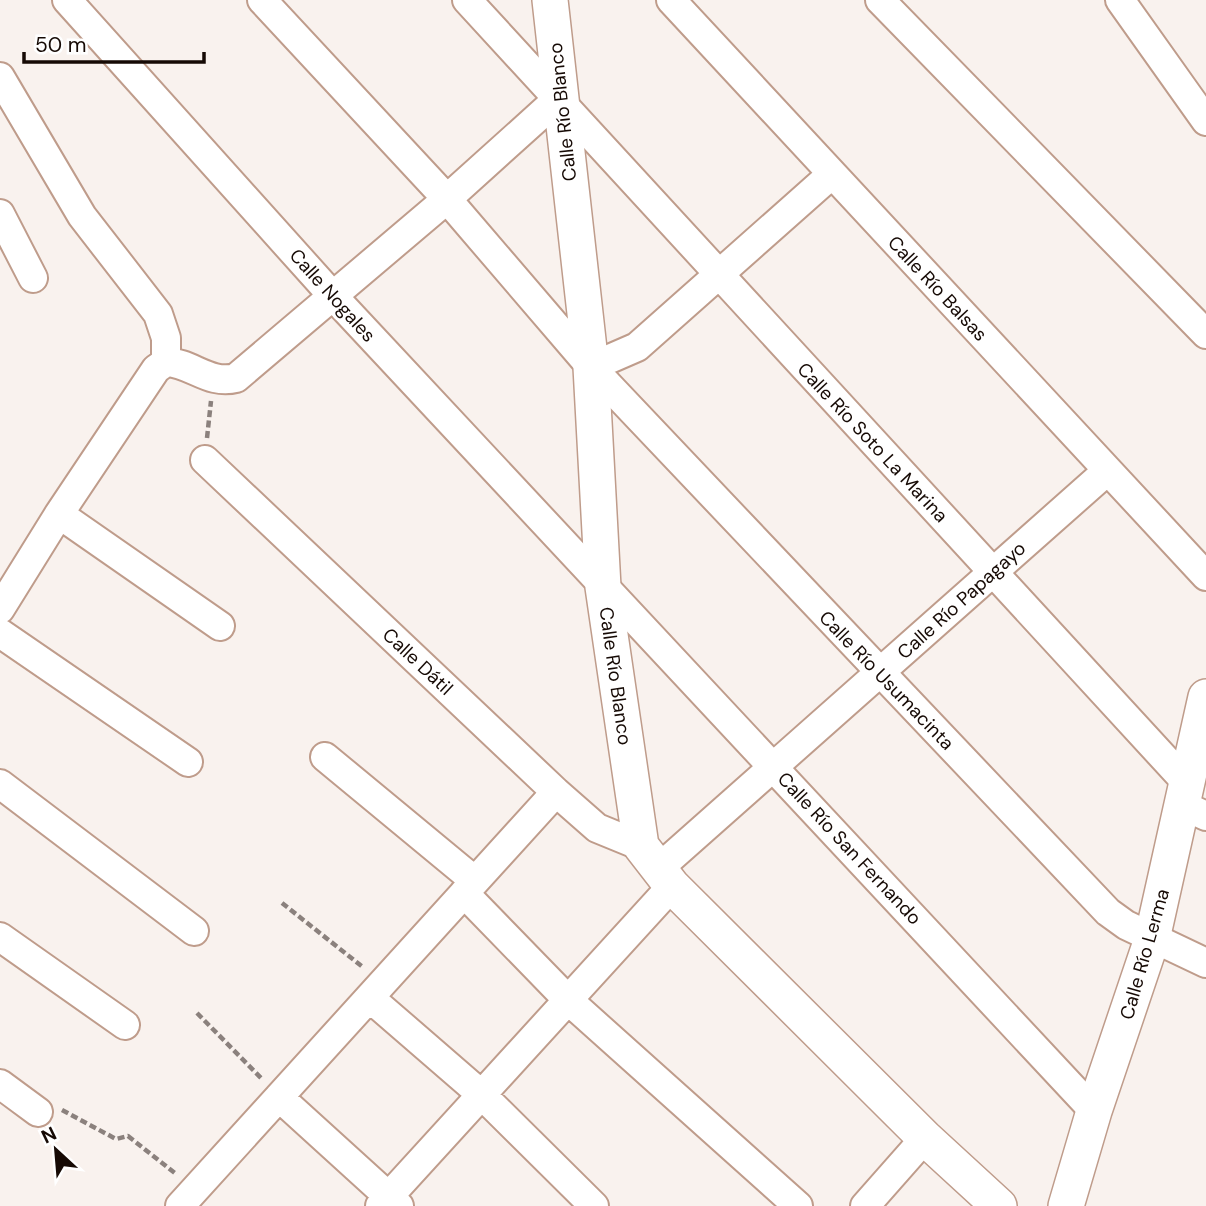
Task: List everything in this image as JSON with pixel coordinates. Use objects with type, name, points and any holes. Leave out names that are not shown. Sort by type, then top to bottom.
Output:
[{"type":"street","name":"Calle Río Usumacinta","points":[[262,0],[447,199],[591,367],[1108,912],[1152,939],[1206,963]]},
{"type":"street","name":"Calle Río Soto La Marina","points":[[467,0],[992,572],[1192,802]]},
{"type":"street","name":"Calle Río Blanco","points":[[550,0],[591,367],[603,587],[657,867]]},
{"type":"street","name":"Calle Río Balsas","points":[[671,0],[1206,576]]},
{"type":"street","points":[[880,0],[1206,334]]},
{"type":"street","points":[[1119,0],[1206,121]]},
{"type":"street","name":"Calle Nogales","points":[[73,2],[332,295],[603,587]]},
{"type":"street","points":[[0,77],[82,216],[158,314],[166,338],[166,362]]},
{"type":"street","points":[[0,609],[59,514],[156,369],[166,362],[176,362],[213,379],[225,381],[236,378],[447,199],[559,98]]},
{"type":"street","points":[[591,367],[637,347],[832,174]]},
{"type":"street","points":[[0,214],[33,278]]},
{"type":"street","name":"Calle Dátil","points":[[205,460],[556,792],[597,828],[657,867]]},
{"type":"street","name":"Calle Río Papagayo","points":[[389,1203],[568,1000],[657,867],[1107,471]]},
{"type":"street","points":[[59,514],[220,626]]},
{"type":"street","name":"Calle Río San Fernando","points":[[603,587],[774,766],[1094,1111]]},
{"type":"street","points":[[0,633],[188,762]]},
{"type":"street","name":"Calle Río Lerma","points":[[1066,1206],[1094,1111],[1152,939],[1192,802],[1206,697]]},
{"type":"street","points":[[325,757],[470,887],[568,1000],[797,1206]]},
{"type":"street","points":[[0,783],[194,931]]},
{"type":"street","points":[[190,1202],[279,1097],[556,792]]},
{"type":"street","points":[[657,867],[925,1138],[999,1206]]},
{"type":"street","points":[[0,937],[125,1025]]},
{"type":"street","points":[[376,990],[594,1206]]},
{"type":"street","points":[[0,1084],[38,1112]]},
{"type":"street","points":[[279,1097],[389,1203]]},
{"type":"street","points":[[865,1206],[925,1138]]},
{"type":"path","points":[[205,460],[213,379]]},
{"type":"path","points":[[282,903],[376,990]]},
{"type":"path","points":[[197,1013],[279,1097]]},
{"type":"path","points":[[38,1112],[58,1108],[117,1139],[128,1136],[180,1177],[190,1202]]}]
